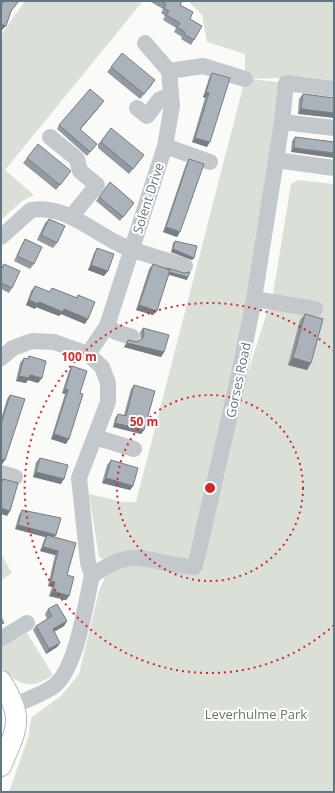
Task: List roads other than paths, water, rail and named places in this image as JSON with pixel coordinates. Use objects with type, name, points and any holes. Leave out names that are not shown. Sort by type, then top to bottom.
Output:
[{"type":"main road","points":[[1,681],[15,705],[18,718],[15,733],[1,766]]},
{"type":"street","points":[[145,43],[169,71],[203,66],[245,79]]},
{"type":"street","name":"Solent Drive","points":[[88,354],[107,326],[165,146],[172,106],[169,71]]},
{"type":"street","name":"Gorses Road","points":[[92,576],[108,564],[125,558],[139,557],[195,567],[238,379],[254,299],[282,122],[286,83],[334,89]]},
{"type":"street","points":[[137,108],[147,116],[160,100],[171,95]]},
{"type":"street","points":[[282,122],[334,128]]},
{"type":"street","points":[[50,137],[77,159],[80,171],[97,186],[71,217]]},
{"type":"street","points":[[165,146],[210,162]]},
{"type":"street","points":[[276,160],[334,168]]},
{"type":"street","points":[[1,237],[31,210],[47,210],[71,217],[132,249],[185,266]]},
{"type":"street","points":[[254,299],[315,310]]},
{"type":"street","points":[[107,326],[116,332],[132,337]]},
{"type":"street","points":[[1,358],[13,348],[32,341],[54,342],[88,354],[102,367],[108,383],[108,402],[79,478],[88,563],[92,576],[72,659],[64,674],[54,686],[15,705]]},
{"type":"street","points":[[95,437],[134,449]]},
{"type":"street","points":[[1,639],[27,623]]},
{"type":"park label","name":"Leverhulme Park","points":[[256,714]]}]
